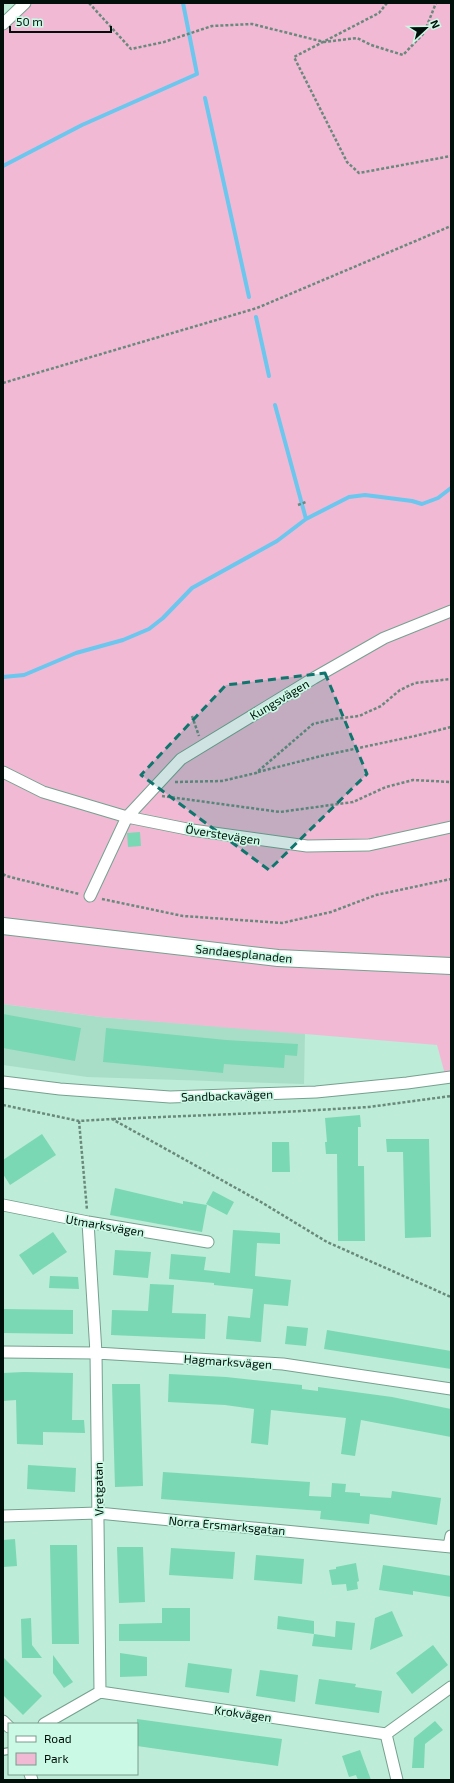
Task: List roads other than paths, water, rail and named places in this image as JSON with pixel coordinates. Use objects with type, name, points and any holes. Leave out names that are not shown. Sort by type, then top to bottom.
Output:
[{"type":"main road","name":"Sandaesplanaden","points":[[3,920],[37,929]]},
{"type":"main road","name":"Sandaesplanaden","points":[[3,926],[278,958],[451,966]]},
{"type":"street","points":[[3,24],[25,3]]},
{"type":"street","name":"Kungsvägen","points":[[127,817],[150,795],[182,760],[203,745],[384,638],[451,611]]},
{"type":"street","name":"Överstevägen","points":[[3,772],[43,792],[127,817],[192,830],[307,846],[369,845],[451,827]]},
{"type":"street","points":[[90,896],[127,817]]},
{"type":"street","name":"Sandbackavägen","points":[[3,1082],[60,1089],[170,1097],[316,1092],[451,1077]]},
{"type":"street","name":"Utmarksvägen","points":[[3,1206],[208,1242]]},
{"type":"street","name":"Vretgatan","points":[[88,1222],[96,1353],[100,1692]]},
{"type":"street","name":"Hagmarksvägen","points":[[3,1352],[96,1353],[283,1364],[451,1389]]},
{"type":"street","name":"Norra Ersmarksgatan","points":[[3,1516],[98,1513],[450,1543]]},
{"type":"street","points":[[396,1780],[386,1734],[451,1687]]},
{"type":"street","points":[[46,1723],[100,1692]]},
{"type":"street","name":"Krokvägen","points":[[100,1692],[386,1734]]},
{"type":"waterway","points":[[3,166],[82,125],[197,74],[183,3]]},
{"type":"waterway","points":[[205,98],[249,297]]},
{"type":"waterway","points":[[256,317],[269,376]]},
{"type":"waterway","points":[[275,405],[306,519]]},
{"type":"waterway","points":[[3,677],[24,675],[76,653],[123,640],[149,629],[163,618],[192,588],[277,541],[306,519],[349,497],[365,495],[412,501],[422,504],[438,498],[451,488]]}]
